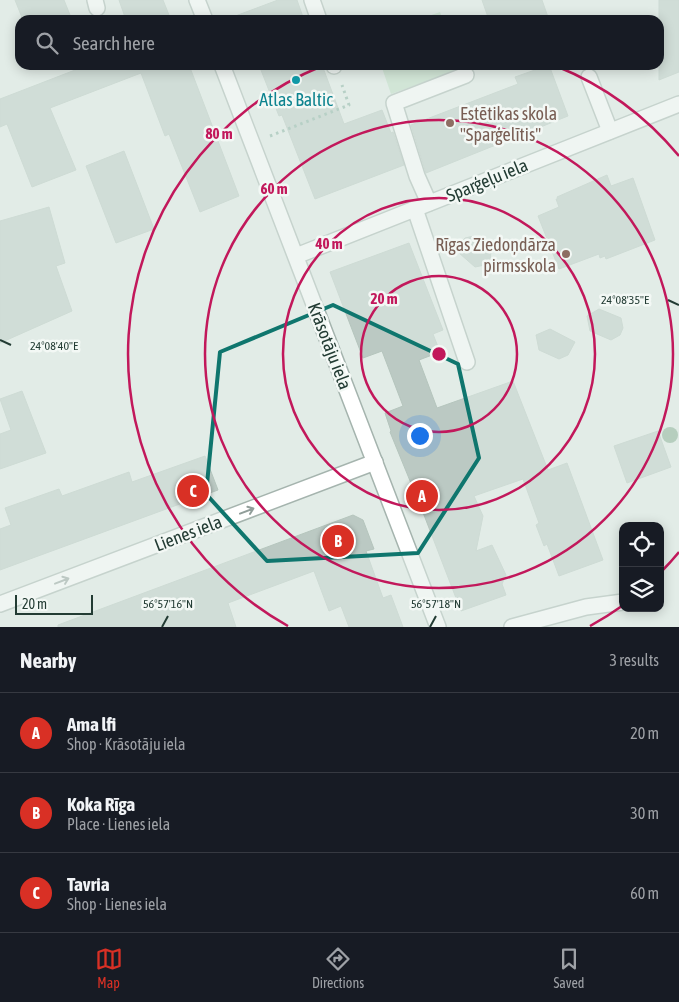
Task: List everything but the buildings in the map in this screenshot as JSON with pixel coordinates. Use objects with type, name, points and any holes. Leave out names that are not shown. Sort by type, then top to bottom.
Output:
[{"type":"street","points":[[197,0],[203,15]]},
{"type":"street","points":[[312,0],[317,15]]},
{"type":"street","name":"Krāsotāju iela","points":[[224,70],[438,627]]},
{"type":"street","points":[[466,75],[394,103],[417,176],[422,206],[467,362]]},
{"type":"street","points":[[589,77],[610,131]]},
{"type":"street","name":"Sparģeļu iela","points":[[296,256],[679,104]]},
{"type":"street","name":"Lienes iela","points":[[0,604],[375,462]]},
{"type":"street","points":[[512,627],[586,607],[619,603]]},
{"type":"path","points":[[269,136],[349,105],[336,70]]},
{"type":"highlighted area","points":[[333,305],[458,364],[479,458],[418,553],[267,561],[206,494],[220,352]]},
{"type":"green space","points":[[383,70],[458,70],[391,94]]},
{"type":"place","name":"Atlas Baltic","points":[[296,80]]},
{"type":"place","name":"Estētikas skola \"Sparģelītis\"","points":[[450,123]]},
{"type":"place","name":"Rīgas Ziedoņdārza pirmsskola","points":[[566,254]]},
{"type":"place","name":"Tavria","points":[[193,491]]},
{"type":"place","name":"Ama lfi","points":[[422,496]]},
{"type":"place","name":"Koka Rīga","points":[[338,541]]}]
